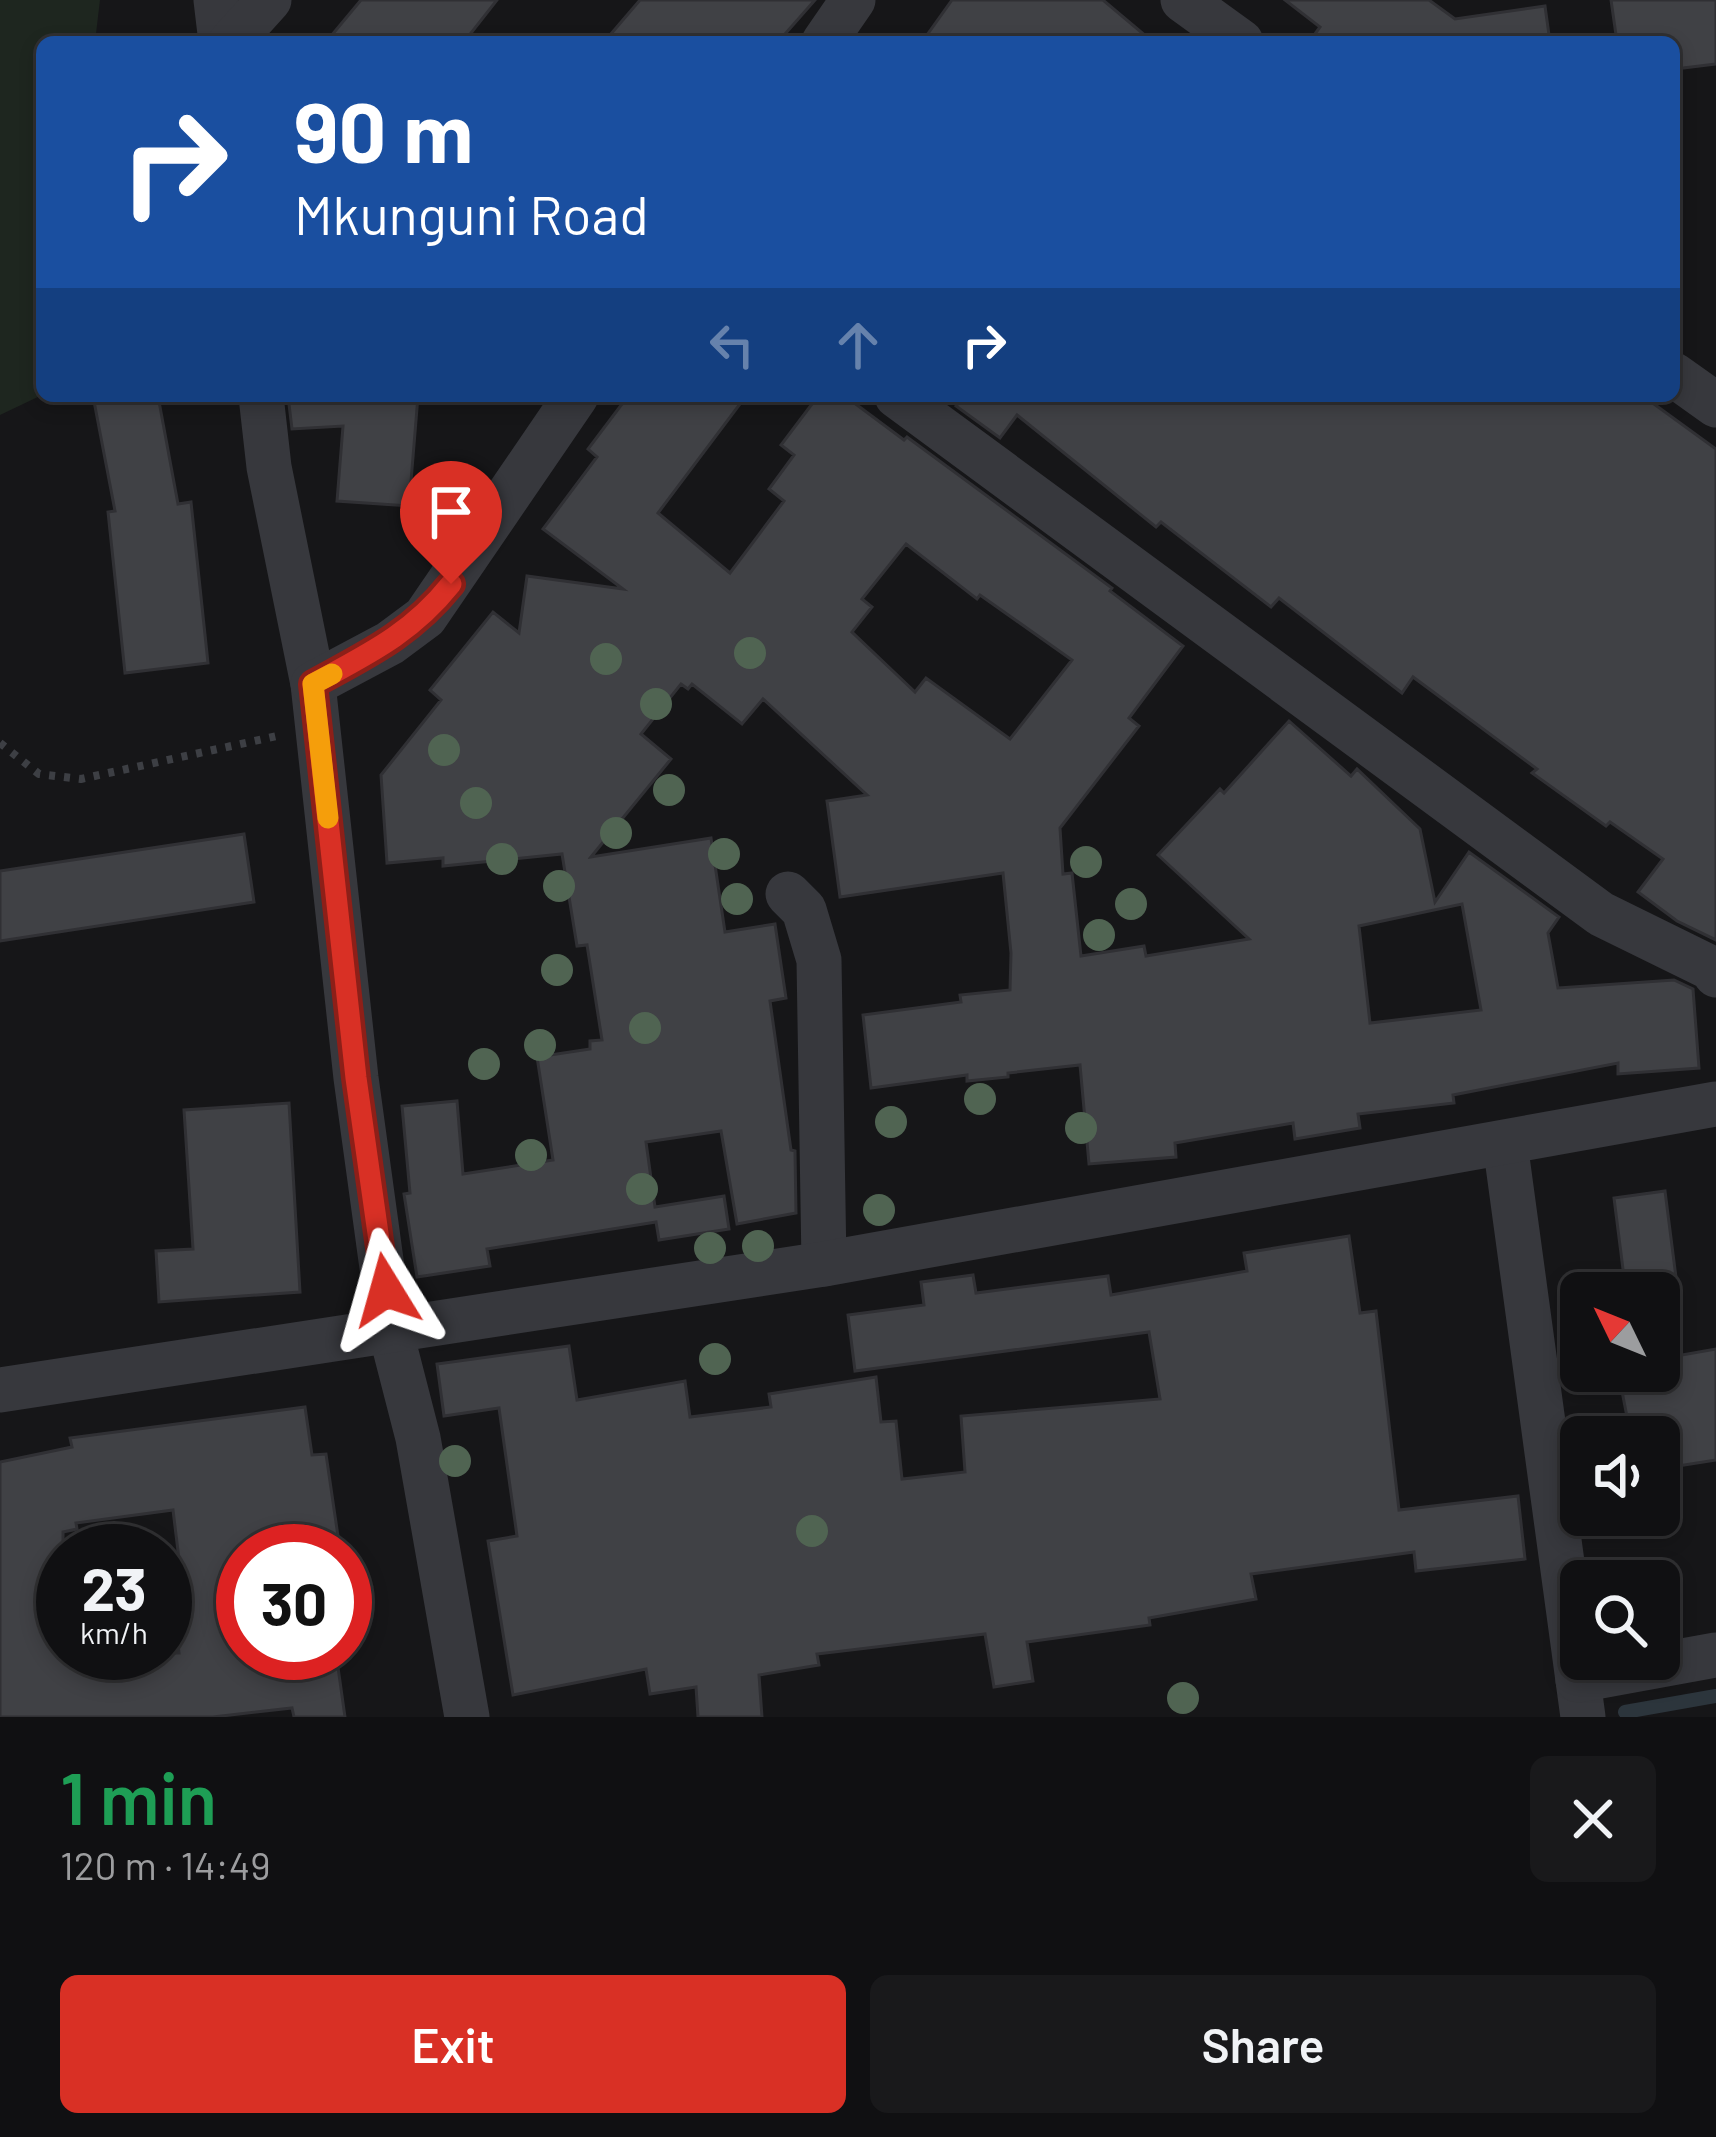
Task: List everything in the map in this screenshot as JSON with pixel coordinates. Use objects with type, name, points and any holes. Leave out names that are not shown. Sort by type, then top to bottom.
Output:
[{"type":"street","points":[[216,0],[220,36]]},
{"type":"street","points":[[236,36],[269,0]]},
{"type":"street","points":[[828,36],[853,0]]},
{"type":"street","points":[[1183,0],[1232,36]]},
{"type":"street","points":[[1680,379],[1716,405]]},
{"type":"street","points":[[262,402],[269,467],[315,706],[356,1078],[391,1333],[418,1438],[467,1717]]},
{"type":"street","points":[[315,706],[424,617],[573,402]]},
{"type":"street","points":[[905,402],[1601,914],[1711,968],[1716,975]]},
{"type":"street","points":[[788,894],[804,910],[820,960],[824,1264]]},
{"type":"street","points":[[0,1390],[824,1264],[1716,1104]]},
{"type":"street","points":[[1505,1144],[1581,1699],[1716,1655]]},
{"type":"path","points":[[0,743],[39,774],[81,779],[315,706]]},
{"type":"shaded area","points":[[0,0],[100,0],[96,36],[36,36],[36,398],[0,415]]},
{"type":"building","points":[[361,0],[497,0],[469,36],[331,36]]},
{"type":"building","points":[[640,0],[815,0],[783,36],[609,36]]},
{"type":"building","points":[[952,0],[1103,0],[1146,36],[926,36]]},
{"type":"building","points":[[1285,0],[1429,0],[1455,19],[1545,6],[1549,36],[1313,36],[1320,27]]},
{"type":"building","points":[[1611,0],[1716,0],[1716,64],[1680,68],[1680,36],[1616,36]]},
{"type":"building","points":[[94,402],[159,402],[178,504],[191,502],[208,663],[125,673],[108,512],[115,511]]},
{"type":"building","points":[[289,402],[418,402],[409,506],[337,501],[343,426],[292,429]]},
{"type":"building","points":[[623,402],[741,402],[658,513],[730,573],[784,501],[769,489],[794,455],[781,445],[813,402],[853,402],[1112,588],[1183,646],[1129,718],[1139,726],[1060,828],[1063,874],[1072,873],[1081,956],[1144,946],[1146,956],[1249,939],[1158,855],[1220,789],[1224,793],[1289,721],[1351,776],[1357,769],[1420,829],[1435,902],[1469,852],[1559,917],[1548,933],[1558,988],[1674,980],[1693,989],[1699,1068],[1618,1074],[1618,1063],[1453,1095],[1454,1103],[1358,1114],[1360,1128],[1295,1139],[1293,1123],[1175,1143],[1176,1157],[1089,1164],[1080,1065],[1008,1073],[1008,1077],[967,1081],[967,1075],[871,1088],[863,1015],[961,1002],[960,995],[1010,990],[1003,873],[840,897],[827,801],[867,795],[763,699],[742,724],[692,684],[688,689],[681,684],[641,734],[671,759],[591,857],[711,838],[725,932],[775,924],[786,998],[770,1001],[791,1150],[795,1151],[796,1213],[737,1224],[721,1131],[646,1142],[655,1207],[724,1196],[729,1229],[659,1240],[656,1222],[487,1249],[490,1266],[417,1277],[404,1194],[410,1193],[402,1106],[457,1101],[463,1174],[553,1160],[537,1057],[590,1049],[590,1041],[602,1040],[587,945],[577,946],[562,854],[443,866],[443,858],[387,863],[381,775],[441,700],[430,690],[493,612],[519,633],[527,576],[623,589],[543,529],[597,457],[588,449]],"holes":[[[906,544],[977,599],[980,595],[1072,660],[1010,739],[926,678],[915,692],[852,632],[872,607],[862,599]],[[1462,904],[1481,1010],[1370,1023],[1359,926]]]},
{"type":"building","points":[[959,402],[1651,402],[1716,449],[1716,940],[1677,921],[1638,892],[1663,859],[1610,822],[1606,826],[1532,773],[1537,769],[1413,677],[1402,693],[1279,598],[1271,607],[1161,522],[1156,527],[1017,415],[1000,438],[956,406]]},
{"type":"building","points":[[244,834],[254,902],[0,941],[0,871]]},
{"type":"building","points":[[289,1103],[300,1292],[159,1302],[156,1251],[193,1249],[184,1110]]},
{"type":"building","points":[[1665,1191],[1675,1272],[1623,1272],[1614,1198]]},
{"type":"building","points":[[1349,1236],[1360,1313],[1376,1311],[1399,1510],[1518,1496],[1525,1559],[1416,1571],[1414,1552],[1251,1574],[1256,1599],[1149,1618],[1150,1625],[1027,1642],[1033,1681],[994,1687],[985,1634],[817,1654],[819,1665],[759,1675],[762,1717],[698,1717],[696,1687],[650,1694],[646,1669],[513,1695],[488,1541],[517,1536],[499,1408],[444,1416],[437,1364],[569,1346],[577,1400],[685,1381],[690,1417],[771,1407],[769,1394],[876,1377],[881,1422],[896,1421],[902,1479],[965,1472],[961,1416],[1160,1399],[1149,1332],[855,1371],[848,1315],[924,1305],[921,1282],[973,1275],[976,1293],[1108,1276],[1111,1295],[1247,1271],[1244,1253]]},
{"type":"building","points":[[1716,1349],[1716,1460],[1680,1466],[1680,1416],[1627,1416],[1622,1392],[1680,1392],[1680,1355]]},
{"type":"building","points":[[305,1407],[312,1455],[326,1454],[336,1524],[216,1524],[216,1680],[340,1680],[345,1717],[294,1717],[292,1708],[213,1717],[0,1717],[0,1462],[72,1447],[70,1438]]},
{"type":"waterway","points":[[1625,1712],[1716,1696]]},
{"type":"slow traffic","points":[[328,818],[313,684],[332,674]]},
{"type":"route","points":[[386,1290],[356,1078],[313,684],[390,643],[424,617],[451,584]]}]
